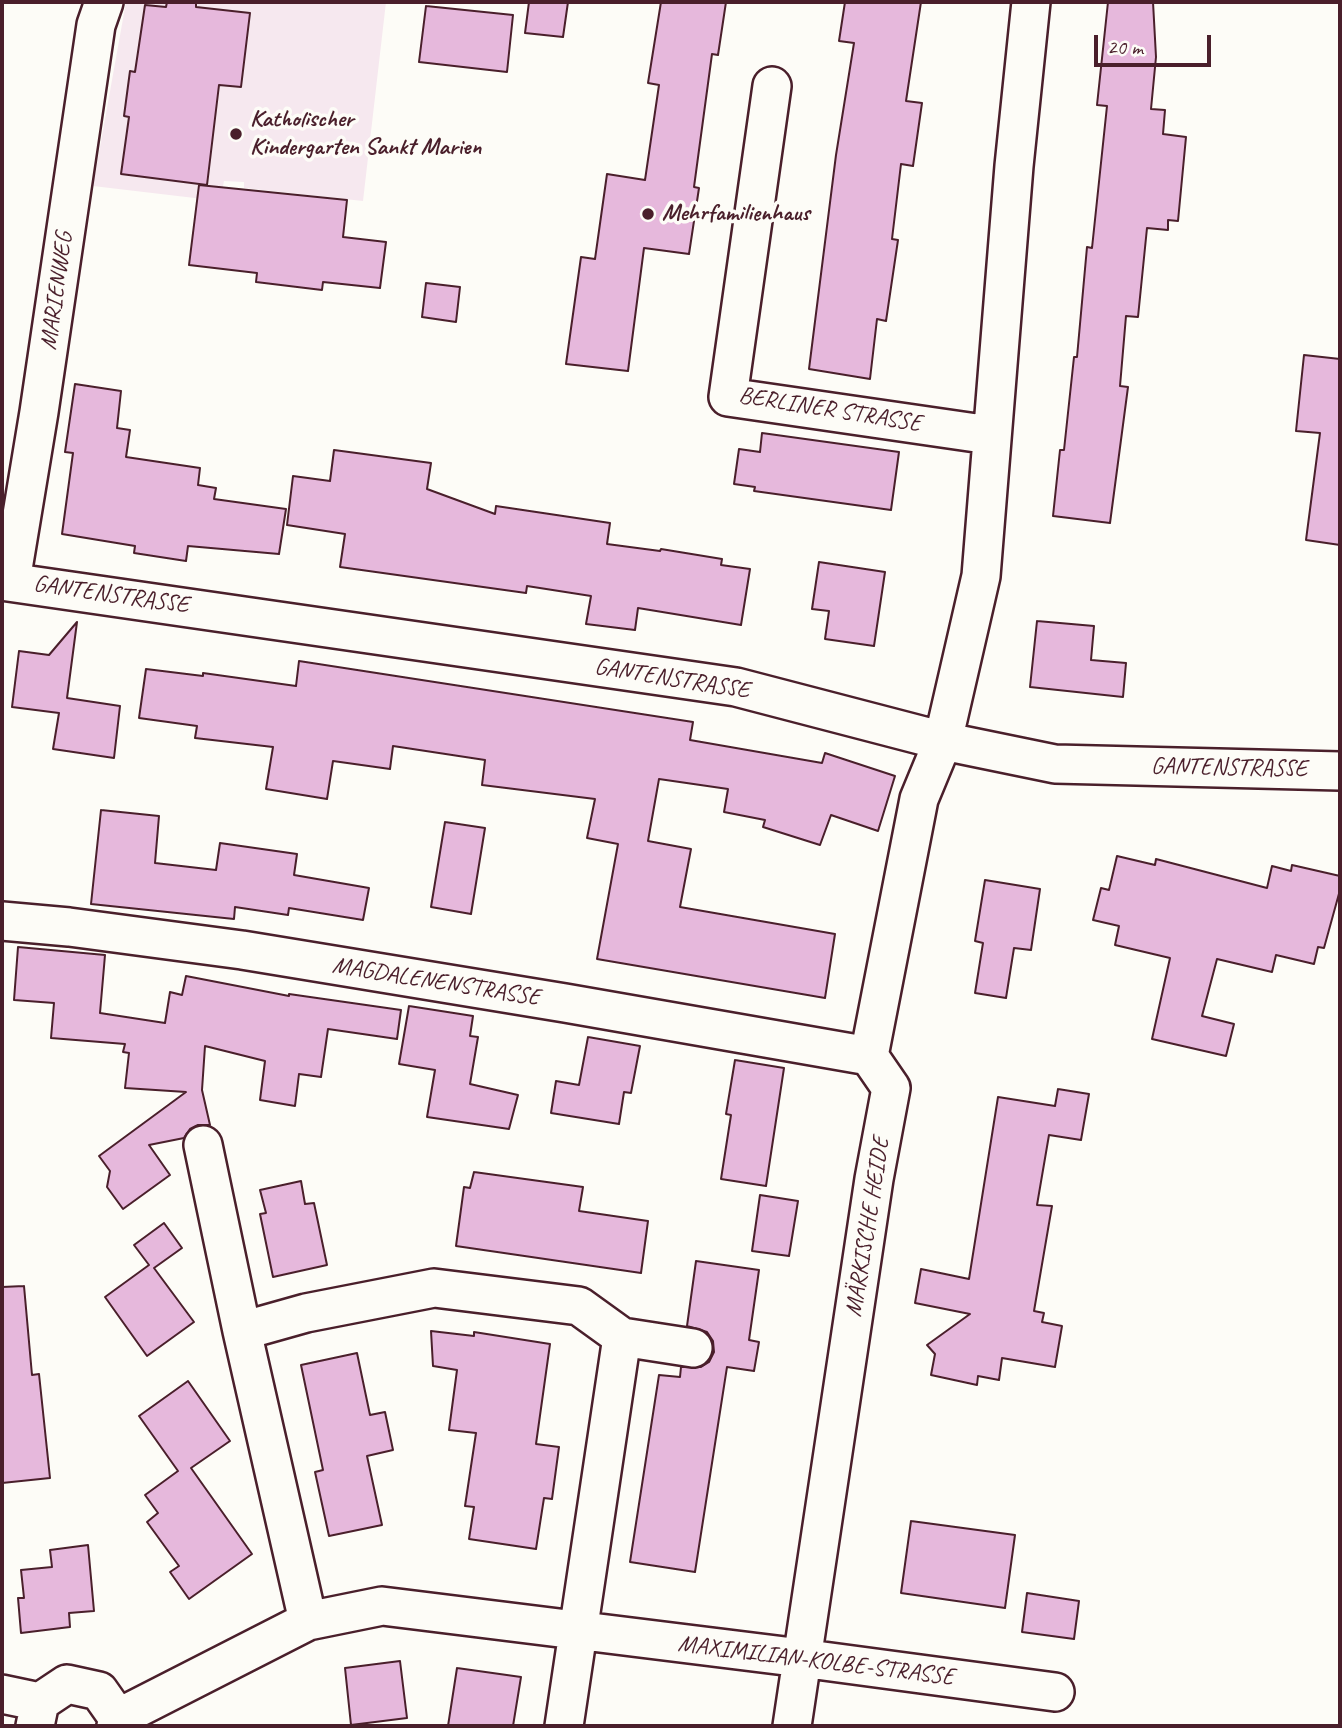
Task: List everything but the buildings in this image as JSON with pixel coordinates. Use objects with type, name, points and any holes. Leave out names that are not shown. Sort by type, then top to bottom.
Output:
[{"type":"street","name":"MARIENWEG","points":[[7,581],[39,412],[96,25],[104,2]]},
{"type":"street","points":[[869,1056],[919,799],[943,741],[981,576],[990,435],[1031,2]]},
{"type":"street","name":"BERLINER STRASSE","points":[[772,86],[729,397],[990,435]]},
{"type":"street","name":"GANTENSTRASSE","points":[[7,581],[736,687],[943,741],[1055,764],[1340,771]]},
{"type":"street","name":"MAGDALENENSTRASSE","points":[[2,921],[242,950],[869,1056]]},
{"type":"street","name":"MÄRKISCHE HEIDE","points":[[792,1726],[874,1179],[891,1088],[869,1056]]},
{"type":"street","points":[[203,1145],[308,1621]]},
{"type":"street","points":[[242,1331],[306,1313],[434,1289],[579,1306],[622,1337],[693,1348]]},
{"type":"street","points":[[564,1726],[622,1337]]},
{"type":"street","name":"MAXIMILIAN-KOLBE-STRASSE","points":[[2,1694],[37,1714],[67,1684],[99,1691],[117,1722],[308,1621],[382,1606],[1055,1692]]},
{"type":"shaded area","name":"Katholischer Kindergarten Sankt Marien","points":[[126,2],[386,2],[363,201],[244,188],[244,182],[224,181],[220,201],[93,186]]},
{"type":"place","name":"Katholischer Kindergarten Sankt Marien","points":[[236,134]]},
{"type":"place","name":"Mehrfamilienhaus","points":[[648,214]]}]
